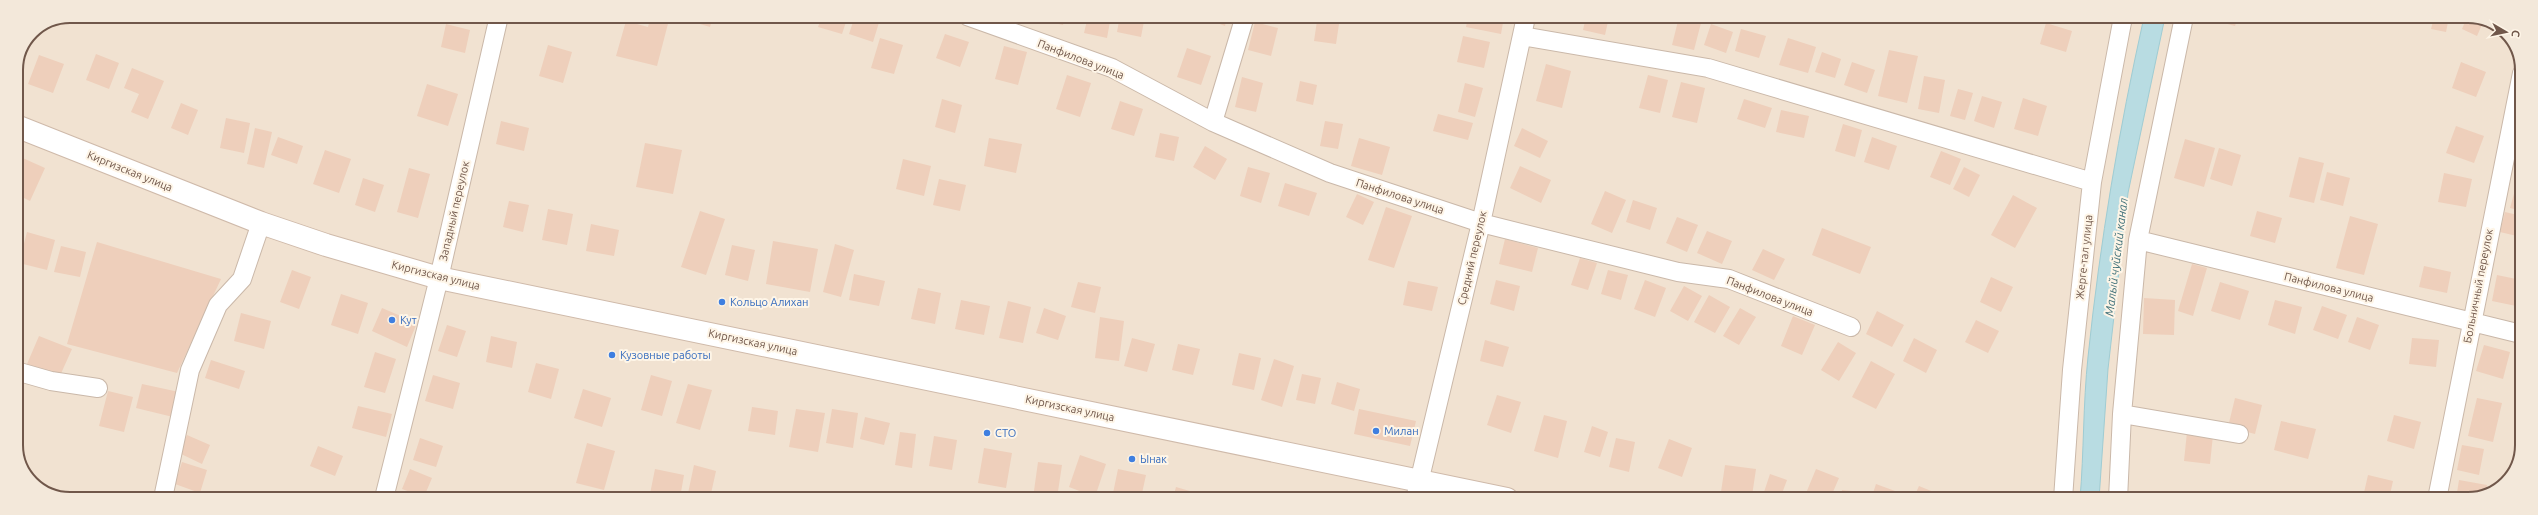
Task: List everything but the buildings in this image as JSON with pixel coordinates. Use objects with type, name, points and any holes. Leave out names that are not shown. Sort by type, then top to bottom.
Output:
[{"type":"main road","name":"Киргизская улица","points":[[23,129],[261,223],[326,245],[439,278],[1417,489],[1444,492]]},
{"type":"street","name":"Западный переулок","points":[[386,492],[439,278],[497,23]]},
{"type":"street","name":"Панфилова улица","points":[[986,23],[1112,68],[1213,122],[1330,173],[1481,223],[1678,272],[1729,279],[1851,327]]},
{"type":"street","points":[[1213,122],[1243,23]]},
{"type":"street","name":"Средний переулок","points":[[1417,489],[1481,223],[1525,23]]},
{"type":"street","name":"Жерге-тал улица","points":[[2063,492],[2072,370],[2092,182],[2122,23]]},
{"type":"street","points":[[2118,492],[2122,414],[2138,240],[2183,23]]},
{"type":"street","points":[[1522,36],[1708,68],[2092,182]]},
{"type":"street","name":"Больничный переулок","points":[[2438,492],[2515,107]]},
{"type":"street","points":[[164,492],[190,370],[218,305],[242,279],[261,223]]},
{"type":"street","name":"Панфилова улица","points":[[2138,240],[2515,333]]},
{"type":"street","points":[[23,373],[51,382],[98,388]]},
{"type":"street","points":[[2122,414],[2239,434]]},
{"type":"shaded area","points":[[70,23],[2468,23],[2483,25],[2486,26],[2486,52],[2511,52],[2515,67],[2514,454],[2509,469],[2499,480],[2492,486],[2474,492],[70,492],[55,490],[46,486],[29,469],[23,448],[23,70],[24,61],[31,44],[44,31],[52,27]]},
{"type":"water","name":"Малый чуйский канал","points":[[2143,23],[2164,23],[2128,193],[2108,369],[2099,492],[2080,492],[2086,375],[2098,271],[2126,101]]},
{"type":"place","name":"Кольцо Алихан","points":[[722,302]]},
{"type":"place","name":"Кут","points":[[392,320]]},
{"type":"place","name":"Кузовные работы","points":[[612,355]]},
{"type":"place","name":"Милан","points":[[1376,431]]},
{"type":"place","name":"СТО","points":[[987,433]]},
{"type":"place","name":"Ынак","points":[[1132,459]]}]
